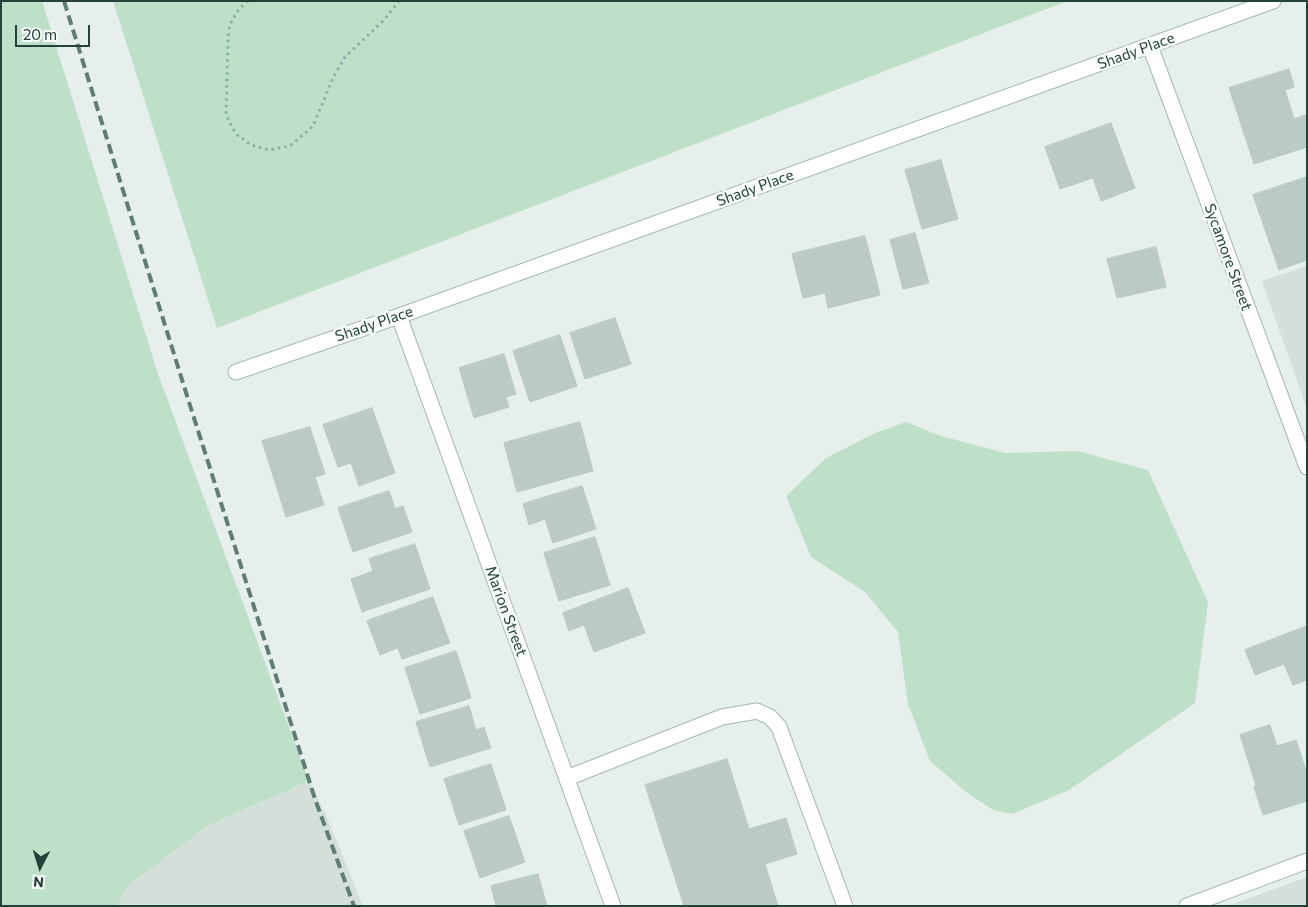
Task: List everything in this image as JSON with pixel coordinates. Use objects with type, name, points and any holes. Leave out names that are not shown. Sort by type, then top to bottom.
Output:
[{"type":"street","name":"Shady Place","points":[[236,372],[399,316],[1274,1]]},
{"type":"street","name":"Sycamore Street","points":[[1150,46],[1307,467]]},
{"type":"street","name":"Marion Street","points":[[399,316],[613,906]]},
{"type":"street","points":[[567,778],[722,717],[758,711],[770,717],[779,727],[845,906]]},
{"type":"street","points":[[1186,906],[1307,862]]},
{"type":"path","points":[[248,1],[239,9],[230,24],[226,115],[236,134],[252,146],[269,150],[290,146],[313,126],[345,57],[384,20],[398,1]]},
{"type":"shaded area","points":[[1307,266],[1307,409],[1262,281]]},
{"type":"shaded area","points":[[309,781],[325,813],[363,906],[117,906],[128,886],[209,825]]},
{"type":"shaded area","points":[[1307,877],[1307,906],[1227,906]]},
{"type":"green space","points":[[1,1],[42,1],[158,374],[309,781],[209,825],[128,886],[117,906],[1,906]]},
{"type":"green space","points":[[113,1],[1067,1],[217,328]]},
{"type":"green space","points":[[906,422],[941,436],[1005,453],[1077,451],[1148,470],[1208,602],[1195,703],[1069,790],[1012,814],[993,810],[966,792],[930,761],[908,704],[898,632],[865,592],[811,557],[786,496],[826,458],[875,433]]},
{"type":"building","points":[[1289,69],[1294,87],[1285,90],[1294,119],[1305,115],[1307,120],[1307,147],[1254,164],[1229,88]]},
{"type":"building","points":[[1111,123],[1135,188],[1101,201],[1093,178],[1060,189],[1045,147]]},
{"type":"building","points":[[941,160],[958,219],[922,229],[905,170]]},
{"type":"building","points":[[1307,177],[1307,260],[1279,270],[1253,195]]},
{"type":"building","points":[[915,233],[929,283],[903,289],[890,240]]},
{"type":"building","points":[[865,236],[880,295],[828,308],[825,293],[803,298],[792,254]]},
{"type":"building","points":[[1156,247],[1166,287],[1117,298],[1107,259]]},
{"type":"building","points":[[615,318],[631,364],[585,379],[570,333]]},
{"type":"building","points":[[560,335],[577,386],[530,402],[513,351]]},
{"type":"building","points":[[504,354],[516,394],[506,397],[509,407],[474,418],[459,368]]},
{"type":"building","points":[[372,408],[395,473],[359,486],[351,463],[338,467],[323,425]]},
{"type":"building","points":[[580,422],[593,471],[517,492],[504,443]]},
{"type":"building","points":[[310,427],[325,474],[315,477],[324,505],[286,517],[262,441]]},
{"type":"building","points":[[582,486],[596,529],[553,543],[545,519],[529,525],[523,504]]},
{"type":"building","points":[[389,491],[395,509],[403,506],[412,532],[353,552],[338,508]]},
{"type":"building","points":[[595,537],[610,585],[559,601],[544,553]]},
{"type":"building","points":[[415,544],[430,589],[362,612],[351,579],[373,571],[369,559]]},
{"type":"building","points":[[628,588],[645,633],[594,652],[584,625],[569,631],[563,613]]},
{"type":"building","points":[[433,597],[450,643],[402,659],[398,648],[380,655],[367,621]]},
{"type":"building","points":[[1307,626],[1307,680],[1293,685],[1284,664],[1255,675],[1245,650]]},
{"type":"building","points":[[456,651],[471,698],[420,714],[405,668]]},
{"type":"building","points":[[469,706],[476,730],[484,727],[491,748],[430,767],[416,722]]},
{"type":"building","points":[[1270,725],[1277,746],[1296,740],[1307,774],[1307,801],[1263,815],[1240,735]]},
{"type":"building","points":[[727,759],[749,829],[786,818],[797,854],[765,864],[778,906],[684,906],[645,785]]},
{"type":"building","points":[[491,764],[506,810],[459,825],[444,779]]},
{"type":"building","points":[[509,816],[525,862],[480,878],[464,831]]},
{"type":"building","points":[[538,874],[547,906],[496,906],[491,886]]},
{"type":"railway","points":[[64,1],[315,799],[354,906]]}]
